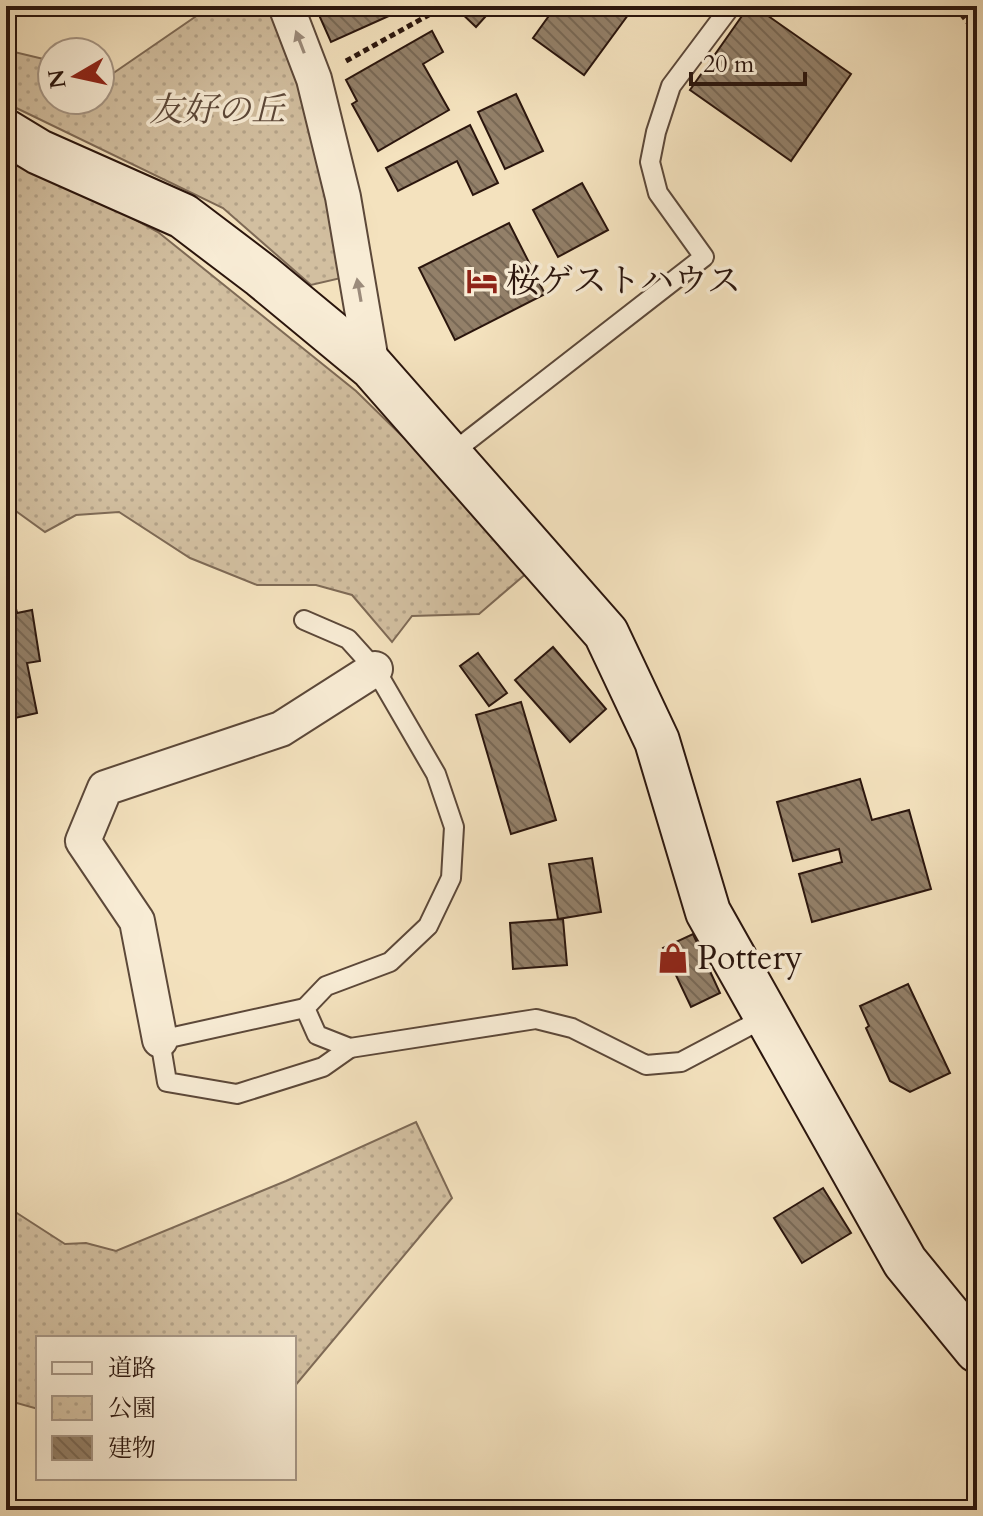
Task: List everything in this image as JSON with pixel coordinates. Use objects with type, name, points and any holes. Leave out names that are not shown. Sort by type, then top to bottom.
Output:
[{"type":"street","points":[[286,6],[314,79],[343,197],[372,367]]},
{"type":"street","points":[[6,132],[39,152],[183,216],[262,276],[372,367],[606,633],[657,741],[708,912],[905,1262],[977,1350]]},
{"type":"street","points":[[160,1040],[137,921],[83,841],[105,788],[281,729],[375,669]]},
{"type":"lane","points":[[448,456],[704,257],[658,193],[650,162],[671,86],[731,6]]},
{"type":"lane","points":[[304,620],[348,639],[375,669],[436,774],[454,827],[451,878],[428,926],[390,962],[326,986],[305,1008],[160,1040],[167,1082],[237,1094],[323,1067],[350,1048],[536,1019],[572,1028],[646,1065],[681,1062],[768,1016]]},
{"type":"lane","points":[[305,1008],[317,1035],[350,1048]]},
{"type":"path","points":[[314,79],[434,12],[438,6]]},
{"type":"path","points":[[955,6],[977,34]]},
{"type":"green space","name":"友好の丘","points":[[211,6],[269,6],[304,96],[341,255],[341,278],[311,285],[223,208],[6,103],[6,50],[36,57],[36,116],[116,116],[116,71]]},
{"type":"green space","points":[[6,149],[158,232],[356,391],[535,566],[479,614],[412,616],[392,642],[352,595],[316,585],[257,585],[190,558],[119,512],[76,515],[45,532],[13,509],[6,510]]},
{"type":"green space","points":[[416,1122],[452,1198],[296,1385],[296,1336],[36,1336],[36,1408],[6,1400],[6,1206],[65,1244],[86,1243],[116,1251],[286,1181]]},
{"type":"building","points":[[315,6],[411,6],[331,42]]},
{"type":"building","points":[[495,6],[476,27],[456,8]]},
{"type":"building","points":[[556,6],[615,6],[628,15],[584,75],[533,38]]},
{"type":"building","points":[[749,6],[754,6],[851,74],[791,161],[690,90]]},
{"type":"building","points":[[432,31],[443,52],[423,64],[449,110],[378,151],[352,104],[357,101],[346,80]]},
{"type":"building","points":[[516,94],[543,151],[505,169],[478,112]]},
{"type":"building","points":[[470,125],[498,183],[473,195],[457,161],[398,191],[386,168]]},
{"type":"building","points":[[582,183],[608,230],[558,257],[533,210]]},
{"type":"building","name":"桜ゲストハウス","points":[[509,223],[545,294],[455,340],[419,268]]},
{"type":"building","points":[[6,565],[17,613],[32,610],[40,661],[27,663],[37,713],[6,720]]},
{"type":"building","points":[[553,647],[606,709],[570,742],[515,680]]},
{"type":"building","points":[[478,653],[507,693],[489,706],[460,666]]},
{"type":"building","points":[[521,702],[556,820],[511,834],[476,715]]},
{"type":"building","points":[[860,779],[872,820],[909,810],[931,889],[812,922],[799,874],[842,862],[839,849],[793,861],[777,802]]},
{"type":"building","points":[[592,858],[601,912],[558,919],[549,864]]},
{"type":"building","points":[[6,898],[13,928],[6,930]]},
{"type":"building","points":[[563,919],[567,965],[513,969],[510,923]]},
{"type":"building","points":[[693,934],[720,993],[691,1007],[663,948]]},
{"type":"building","points":[[908,984],[950,1073],[910,1092],[890,1081],[866,1028],[869,1026],[860,1006]]},
{"type":"building","points":[[823,1188],[851,1233],[802,1263],[774,1218]]},
{"type":"place","name":"桜ゲストハウス","points":[[482,281]]},
{"type":"place","name":"Pottery","points":[[673,958]]}]
